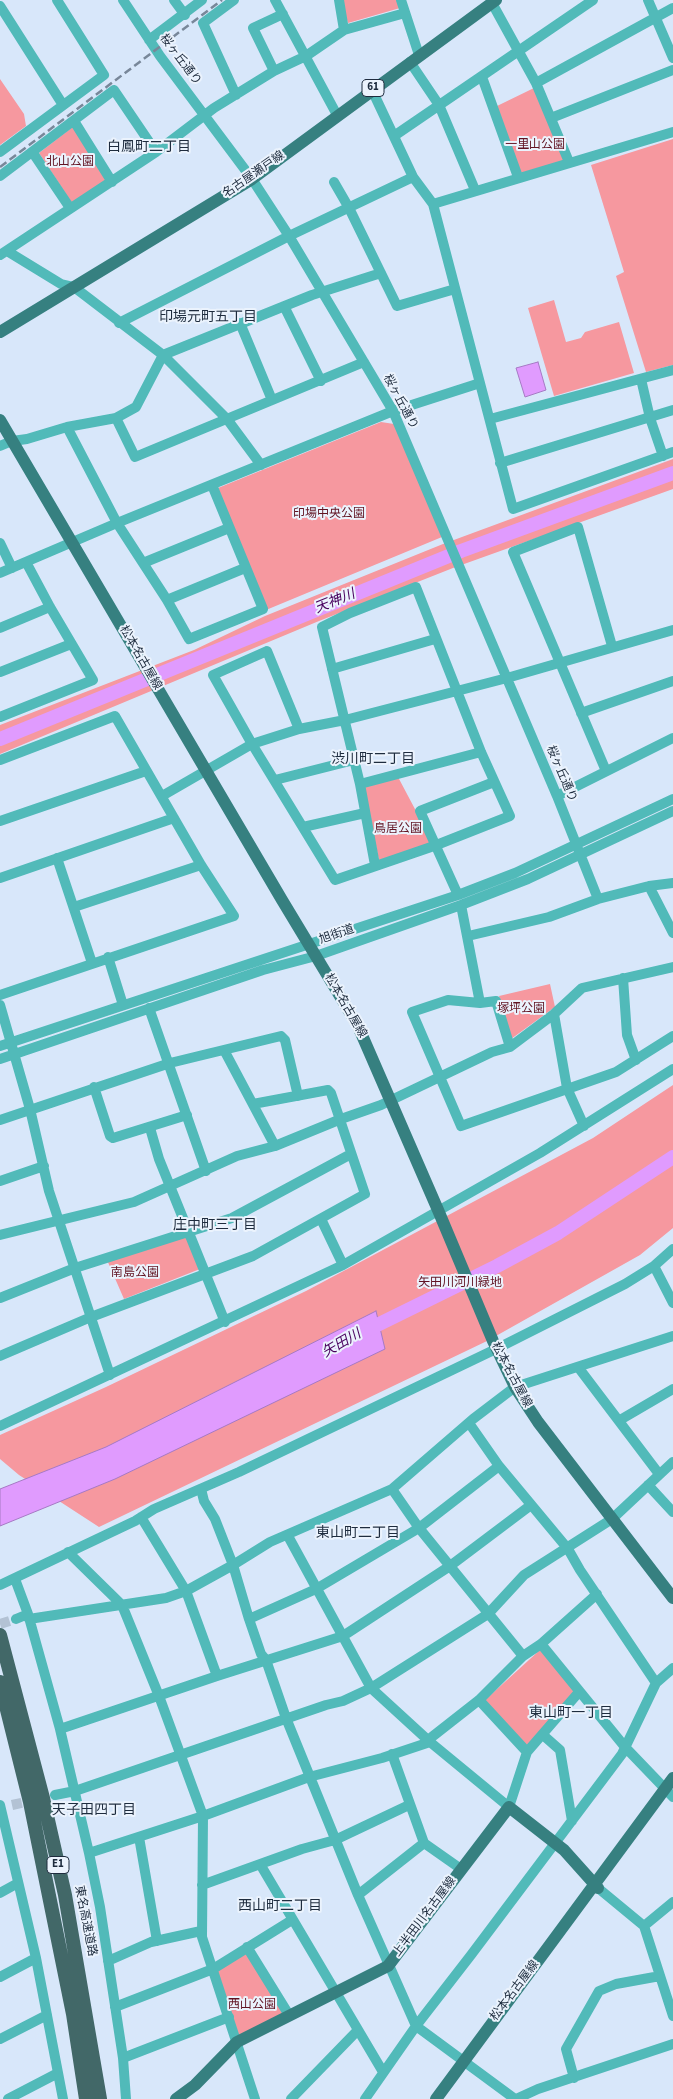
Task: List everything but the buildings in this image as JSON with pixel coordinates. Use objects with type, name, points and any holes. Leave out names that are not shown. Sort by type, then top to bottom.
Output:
[{"type":"highway","name":"東名高速道路","points":[[0,1635],[40,1788],[65,1895],[100,2099]]},
{"type":"highway","name":"E1","points":[[0,1682],[30,1802],[73,2014],[86,2099]]},
{"type":"main road","name":"名古屋瀬戸線","points":[[0,332],[252,179],[494,1]]},
{"type":"main road","name":"松本名古屋線","points":[[0,420],[358,1026],[495,1345],[515,1387],[538,1422],[673,1598]]},
{"type":"main road","points":[[509,1807],[564,1850],[596,1886],[671,1789]]},
{"type":"main road","name":"上半田川名古屋線","points":[[176,2099],[195,2084],[237,2042],[388,1966],[509,1807]]},
{"type":"main road","name":"松本名古屋線","points":[[436,2099],[465,2063],[596,1886]]},
{"type":"main road","name":"松本名古屋線","points":[[443,2099],[465,2063]]},
{"type":"street","points":[[0,152],[104,75],[56,0]]},
{"type":"street","name":"桜ヶ丘通り","points":[[123,0],[252,179],[323,291],[393,410],[557,796],[598,900]]},
{"type":"street","points":[[174,0],[185,15]]},
{"type":"street","points":[[150,40],[185,15],[202,0]]},
{"type":"street","points":[[234,0],[203,23],[236,94]]},
{"type":"street","points":[[275,0],[337,115]]},
{"type":"street","points":[[339,0],[344,30]]},
{"type":"street","points":[[401,0],[415,59],[439,105],[476,190]]},
{"type":"street","points":[[394,136],[593,0]]},
{"type":"street","points":[[648,0],[673,58]]},
{"type":"street","points":[[494,1],[536,83],[569,162]]},
{"type":"street","points":[[0,6],[63,105]]},
{"type":"street","points":[[536,83],[673,8]]},
{"type":"street","points":[[261,465],[227,419],[163,356],[74,287],[61,284],[3,253],[156,152],[236,94],[274,71],[306,56],[344,30],[404,13]]},
{"type":"street","points":[[274,71],[253,28],[283,14]]},
{"type":"street","points":[[552,118],[673,70]]},
{"type":"street","points":[[482,76],[518,177]]},
{"type":"street","points":[[0,176],[33,153],[114,90],[156,152]]},
{"type":"street","points":[[372,90],[413,177],[433,204],[513,509],[668,454],[650,418],[641,379]]},
{"type":"street","points":[[74,121],[112,182]]},
{"type":"street","points":[[433,204],[673,132]]},
{"type":"street","points":[[33,153],[70,208]]},
{"type":"street","points":[[119,323],[289,236],[413,177]]},
{"type":"street","points":[[334,182],[349,208],[397,306],[456,289]]},
{"type":"street","points":[[0,446],[12,441],[27,439],[67,427],[116,418],[136,407],[163,356],[240,323],[323,291],[381,273]]},
{"type":"street","points":[[284,306],[321,381]]},
{"type":"street","points":[[240,323],[272,400]]},
{"type":"street","points":[[116,418],[135,457],[364,362]]},
{"type":"street","points":[[490,419],[673,370]]},
{"type":"street","points":[[0,573],[393,410],[480,383]]},
{"type":"street","points":[[500,463],[673,410]]},
{"type":"street","points":[[67,427],[117,523],[167,600],[189,639],[262,609],[212,485]]},
{"type":"street","points":[[606,772],[513,552],[578,527],[612,646]]},
{"type":"street","points":[[142,563],[229,528]]},
{"type":"street","points":[[0,543],[12,568]]},
{"type":"street","points":[[0,717],[93,680],[26,562]]},
{"type":"street","points":[[167,600],[245,568]]},
{"type":"street","points":[[299,729],[267,651],[214,675],[252,744],[335,880],[434,846],[510,816],[481,752],[416,587],[322,627],[360,784],[375,865]]},
{"type":"street","points":[[0,628],[50,607]]},
{"type":"street","points":[[162,796],[205,769],[252,744],[299,729],[345,720],[507,678],[612,646],[673,630]]},
{"type":"street","points":[[332,669],[435,638]]},
{"type":"street","points":[[0,672],[71,644]]},
{"type":"street","points":[[581,713],[673,681]]},
{"type":"street","points":[[0,760],[115,716],[201,865],[234,916],[0,995]]},
{"type":"street","points":[[557,796],[673,738]]},
{"type":"street","points":[[360,784],[481,752]]},
{"type":"street","points":[[275,780],[354,760]]},
{"type":"street","points":[[0,821],[146,772]]},
{"type":"street","points":[[480,1003],[460,900],[434,846],[420,811],[494,782]]},
{"type":"street","name":"旭街道","points":[[0,1059],[263,970],[316,956],[460,900],[673,799]]},
{"type":"street","name":"旭街道","points":[[0,1046],[308,944],[518,883],[673,811]]},
{"type":"street","points":[[303,827],[364,813]]},
{"type":"street","points":[[0,878],[174,818]]},
{"type":"street","points":[[57,858],[92,963]]},
{"type":"street","points":[[74,907],[201,865]]},
{"type":"street","points":[[468,936],[549,917],[598,900],[649,886],[673,883]]},
{"type":"street","points":[[649,886],[673,933]]},
{"type":"street","points":[[108,957],[123,1005]]},
{"type":"street","points":[[0,1235],[58,1219],[134,1202],[237,1156],[275,1146],[381,1105],[492,1052],[510,1048],[554,1014],[582,988],[673,967]]},
{"type":"street","points":[[623,978],[627,1035],[636,1060]]},
{"type":"street","points":[[510,1048],[496,1001],[480,1003],[448,1000],[412,1012],[461,1126],[616,1072],[673,1036]]},
{"type":"street","points":[[0,1005],[30,1109],[58,1219],[110,1375]]},
{"type":"street","points":[[149,1008],[170,1063],[206,1171]]},
{"type":"street","points":[[554,1014],[567,1088],[584,1126]]},
{"type":"street","points":[[0,1120],[170,1063],[281,1036],[285,1040],[298,1096]]},
{"type":"street","points":[[224,1050],[275,1146]]},
{"type":"street","points":[[0,1426],[343,1265],[584,1126],[673,1069]]},
{"type":"street","points":[[94,1087],[110,1136],[113,1138],[188,1115]]},
{"type":"street","points":[[0,1356],[91,1317],[253,1256],[365,1194],[341,1119],[331,1093],[328,1090],[253,1104]]},
{"type":"street","points":[[150,1128],[159,1159],[172,1186],[188,1232],[225,1322]]},
{"type":"street","points":[[0,1298],[75,1268],[232,1218],[351,1154]]},
{"type":"street","points":[[0,1181],[44,1166]]},
{"type":"street","points":[[321,1219],[343,1265]]},
{"type":"street","points":[[0,1585],[154,1509],[201,1490],[495,1345],[625,1284],[654,1266],[673,1249]]},
{"type":"street","points":[[654,1266],[673,1303]]},
{"type":"street","points":[[16,1619],[166,1598],[186,1591],[270,1542],[288,1536],[323,1518],[392,1488],[515,1387],[673,1336]]},
{"type":"street","points":[[578,1367],[659,1474]]},
{"type":"street","points":[[620,1420],[673,1389]]},
{"type":"street","points":[[469,1423],[499,1466],[568,1548],[580,1570],[656,1682]]},
{"type":"street","points":[[56,1795],[75,1791],[286,1718],[343,1701],[371,1688],[488,1614],[524,1575],[612,1520],[673,1462]]},
{"type":"street","points":[[249,1619],[316,1588],[419,1528],[499,1466]]},
{"type":"street","points":[[648,1485],[673,1512]]},
{"type":"street","points":[[392,1488],[419,1528],[523,1656]]},
{"type":"street","points":[[201,1490],[233,1565],[261,1654],[266,1660],[286,1718],[358,1895],[416,2026],[516,2099],[538,2089],[673,2044]]},
{"type":"street","points":[[60,1729],[216,1676],[343,1636],[450,1566],[531,1505]]},
{"type":"street","points":[[141,1516],[186,1591],[216,1676]]},
{"type":"street","points":[[288,1536],[371,1688],[429,1741],[509,1807],[527,1752],[544,1735],[579,1692]]},
{"type":"street","points":[[68,1552],[122,1605],[159,1696],[203,1816],[201,1930],[255,2099]]},
{"type":"street","points":[[15,1579],[28,1617],[60,1729],[89,1853],[100,1907],[123,2058],[126,2099]]},
{"type":"street","points":[[89,1853],[203,1816],[310,1777],[392,1754],[429,1741],[479,1700],[523,1656],[542,1644],[598,1594]]},
{"type":"street","points":[[542,1644],[625,1747],[671,1789]]},
{"type":"street","points":[[364,2099],[416,2026],[472,1955],[572,1821],[625,1747],[656,1682],[673,1668]]},
{"type":"street","points":[[479,1700],[527,1752]]},
{"type":"street","points":[[544,1735],[560,1750],[572,1821]]},
{"type":"street","points":[[392,1754],[424,1843],[461,1869]]},
{"type":"street","points":[[202,1885],[302,1849],[335,1840],[409,1805]]},
{"type":"street","points":[[12,1806],[0,1808],[36,1958],[63,2099]]},
{"type":"street","points":[[139,1837],[157,1941]]},
{"type":"street","points":[[358,1895],[424,1843]]},
{"type":"street","points":[[260,1864],[383,2072]]},
{"type":"street","points":[[0,1893],[18,1883]]},
{"type":"street","points":[[596,1886],[644,1926],[660,1976],[669,1990],[673,2016]]},
{"type":"street","points":[[644,1926],[673,1902]]},
{"type":"street","points":[[115,2007],[212,1969],[292,1920]]},
{"type":"street","points":[[108,1961],[157,1941],[201,1930]]},
{"type":"street","points":[[247,1947],[289,2015]]},
{"type":"street","points":[[0,1978],[36,1958]]},
{"type":"street","points":[[574,2078],[566,2049],[598,1991],[616,1984],[660,1976]]},
{"type":"street","points":[[0,2039],[48,2015]]},
{"type":"street","points":[[123,2058],[229,2017]]},
{"type":"street","points":[[291,2099],[358,2030]]},
{"type":"street","points":[[8,2099],[58,2073]]},
{"type":"green space","points":[[341,0],[397,0],[400,8],[348,23]]},
{"type":"green space","points":[[0,79],[24,114],[26,126],[0,145]]},
{"type":"green space","name":"一里山公園","points":[[534,88],[566,160],[521,173],[497,106]]},
{"type":"green space","name":"北山公園","points":[[74,126],[108,181],[72,203],[39,153]]},
{"type":"green space","points":[[673,139],[673,365],[646,372],[616,276],[624,272],[591,165]]},
{"type":"green space","points":[[554,300],[566,342],[581,338],[585,332],[619,322],[634,373],[554,396],[528,308]]},
{"type":"green space","name":"印場中央公園","points":[[381,422],[394,424],[442,537],[266,610],[218,488]]},
{"type":"green space","points":[[673,459],[673,489],[453,568],[319,621],[0,754],[0,725],[194,650],[265,616],[443,544]]},
{"type":"green space","name":"鳥居公園","points":[[398,777],[431,844],[379,860],[363,785]]},
{"type":"green space","name":"塚坪公園","points":[[550,984],[555,1007],[511,1039],[499,996]]},
{"type":"green space","name":"矢田川河川緑地","points":[[673,1085],[673,1228],[640,1255],[487,1341],[99,1527],[19,1475],[0,1459],[0,1435],[106,1387],[306,1291],[593,1138]]},
{"type":"green space","name":"南島公園","points":[[186,1237],[200,1269],[124,1299],[107,1260]]},
{"type":"green space","points":[[541,1649],[576,1692],[528,1747],[484,1701]]},
{"type":"green space","name":"西山公園","points":[[246,1952],[284,2014],[239,2037],[216,1971]]},
{"type":"water","points":[[538,362],[546,390],[525,397],[516,368]]},
{"type":"water","points":[[376,1311],[385,1349],[115,1479],[0,1526],[0,1489],[106,1447]]},
{"type":"waterway","name":"天神川","points":[[0,739],[461,551],[673,473]]},
{"type":"waterway","name":"矢田川","points":[[363,1332],[497,1266],[558,1233],[673,1157]]},
{"type":"tunnel","points":[[0,1624],[16,1619]]},
{"type":"tunnel","points":[[12,1805],[35,1800]]},
{"type":"railway","points":[[0,167],[222,0]]},
{"type":"district","name":"白鳳町二丁目","points":[[149,148]]},
{"type":"district","name":"印場元町五丁目","points":[[208,318]]},
{"type":"district","name":"渋川町二丁目","points":[[373,760]]},
{"type":"district","name":"庄中町三丁目","points":[[215,1226]]},
{"type":"district","name":"東山町二丁目","points":[[358,1534]]},
{"type":"district","name":"東山町一丁目","points":[[571,1714]]},
{"type":"district","name":"天子田四丁目","points":[[94,1811]]},
{"type":"district","name":"西山町二丁目","points":[[280,1907]]}]
